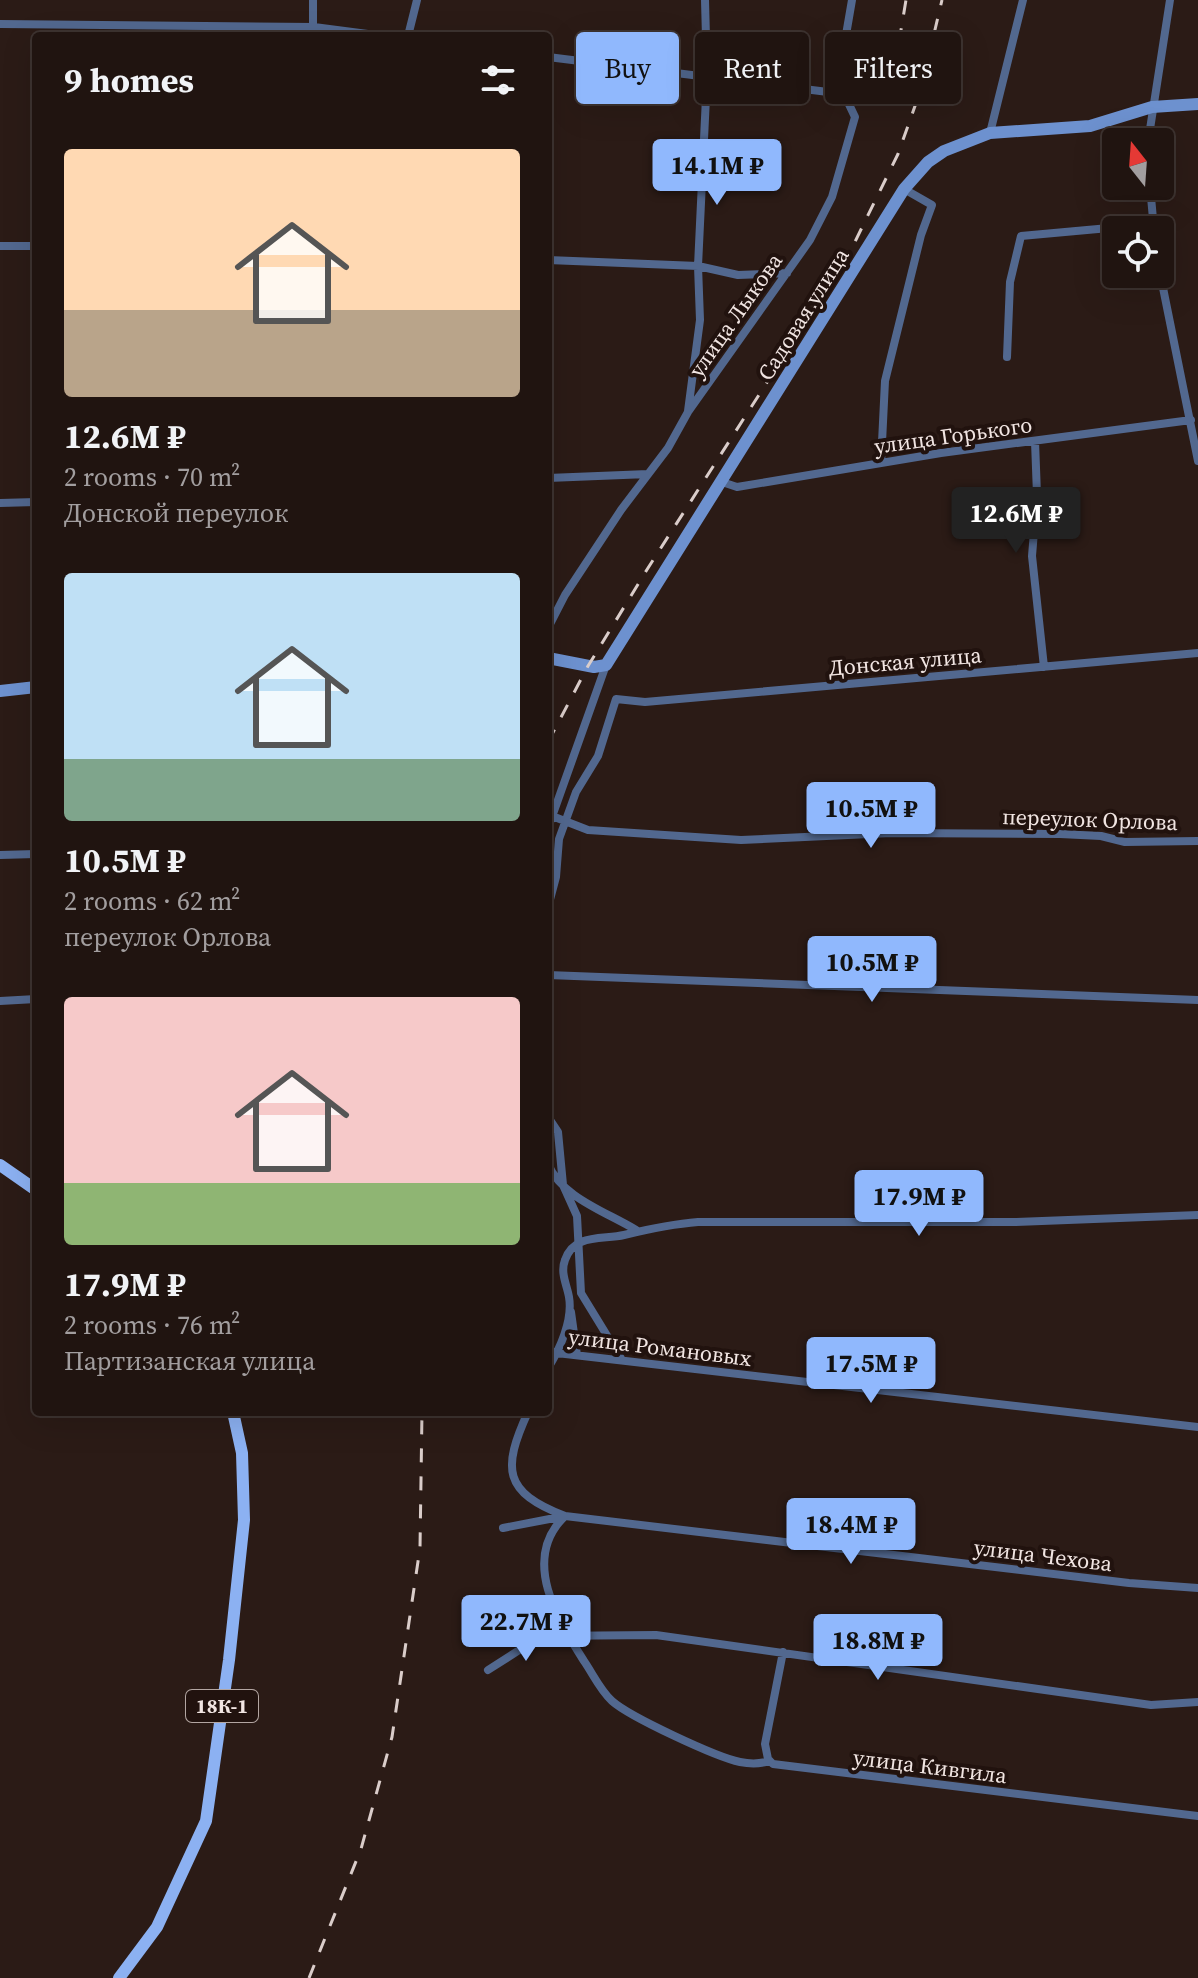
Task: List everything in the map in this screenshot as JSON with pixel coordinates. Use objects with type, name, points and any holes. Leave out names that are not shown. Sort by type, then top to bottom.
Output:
[{"type":"main road","points":[[0,1165],[32,1187]]},
{"type":"main road","name":"18К-1","points":[[119,1978],[157,1927],[206,1821],[229,1660],[244,1520],[242,1453],[234,1416]]},
{"type":"street","points":[[0,24],[314,32],[313,0]]},
{"type":"street","points":[[409,32],[417,0]]},
{"type":"street","points":[[705,0],[706,32]]},
{"type":"street","points":[[846,32],[852,0]]},
{"type":"street","points":[[990,133],[1023,0]]},
{"type":"street","points":[[1150,128],[1170,0]]},
{"type":"street","points":[[552,57],[695,75]]},
{"type":"street","points":[[688,412],[700,320],[698,266],[706,104]]},
{"type":"street","name":"улица Лыкова","points":[[552,620],[565,595],[668,448],[688,412],[810,240],[832,197],[852,129],[855,117],[849,104]]},
{"type":"street","name":"Садовая улица","points":[[552,816],[606,665],[904,189],[928,162],[944,151],[990,133],[1090,126],[1152,107],[1198,104]]},
{"type":"street","points":[[881,463],[885,381],[921,235],[932,205],[904,189]]},
{"type":"street","points":[[1007,357],[1010,282],[1021,236],[1102,231]]},
{"type":"street","points":[[0,246],[32,246]]},
{"type":"street","points":[[552,260],[698,266],[738,275],[787,273]]},
{"type":"street","points":[[1164,288],[1193,413],[1198,461]]},
{"type":"street","name":"улица Горького","points":[[722,482],[737,487],[1193,413]]},
{"type":"street","points":[[1035,441],[1037,495],[1032,556],[1044,667]]},
{"type":"street","points":[[552,478],[648,474]]},
{"type":"street","points":[[0,503],[32,502]]},
{"type":"street","name":"Донская улица","points":[[565,821],[576,792],[598,756],[616,699],[645,702],[1198,653]]},
{"type":"street","points":[[552,659],[588,666],[606,665]]},
{"type":"street","points":[[0,691],[32,687]]},
{"type":"street","name":"переулок Орлова","points":[[552,816],[588,830],[741,840],[891,833],[1060,834],[1101,836],[1125,842],[1198,841]]},
{"type":"street","points":[[552,892],[559,839],[565,821]]},
{"type":"street","points":[[0,855],[32,854]]},
{"type":"street","points":[[552,975],[1198,1000]]},
{"type":"street","points":[[0,1001],[32,999]]},
{"type":"street","points":[[552,1123],[558,1132],[563,1185],[577,1216],[581,1293],[622,1360]]},
{"type":"street","points":[[552,1174],[583,1201],[636,1230]]},
{"type":"street","points":[[577,1355],[564,1272],[565,1260],[580,1243],[592,1237],[698,1222],[1030,1221],[1198,1215]]},
{"type":"street","points":[[553,1352],[570,1309]]},
{"type":"street","name":"улица Романовых","points":[[553,1352],[1198,1427]]},
{"type":"street","points":[[526,1416],[519,1431],[512,1477],[525,1496],[565,1516]]},
{"type":"street","name":"улица Чехова","points":[[503,1528],[565,1516],[1129,1583],[1198,1588]]},
{"type":"street","name":"улица Кивгила","points":[[565,1516],[550,1533],[546,1558],[548,1593],[566,1634],[606,1695],[627,1711],[715,1753],[738,1762],[754,1764],[770,1761],[794,1768],[1198,1816]]},
{"type":"street","points":[[488,1670],[541,1636],[656,1635],[1151,1705],[1198,1702]]},
{"type":"street","points":[[770,1761],[765,1744],[783,1652]]},
{"type":"railway","points":[[901,32],[906,0]]},
{"type":"railway","points":[[552,734],[588,666],[648,568],[848,256],[898,154],[921,89],[942,0]]},
{"type":"railway","points":[[309,1978],[361,1849],[392,1737],[420,1548],[422,1416]]}]
